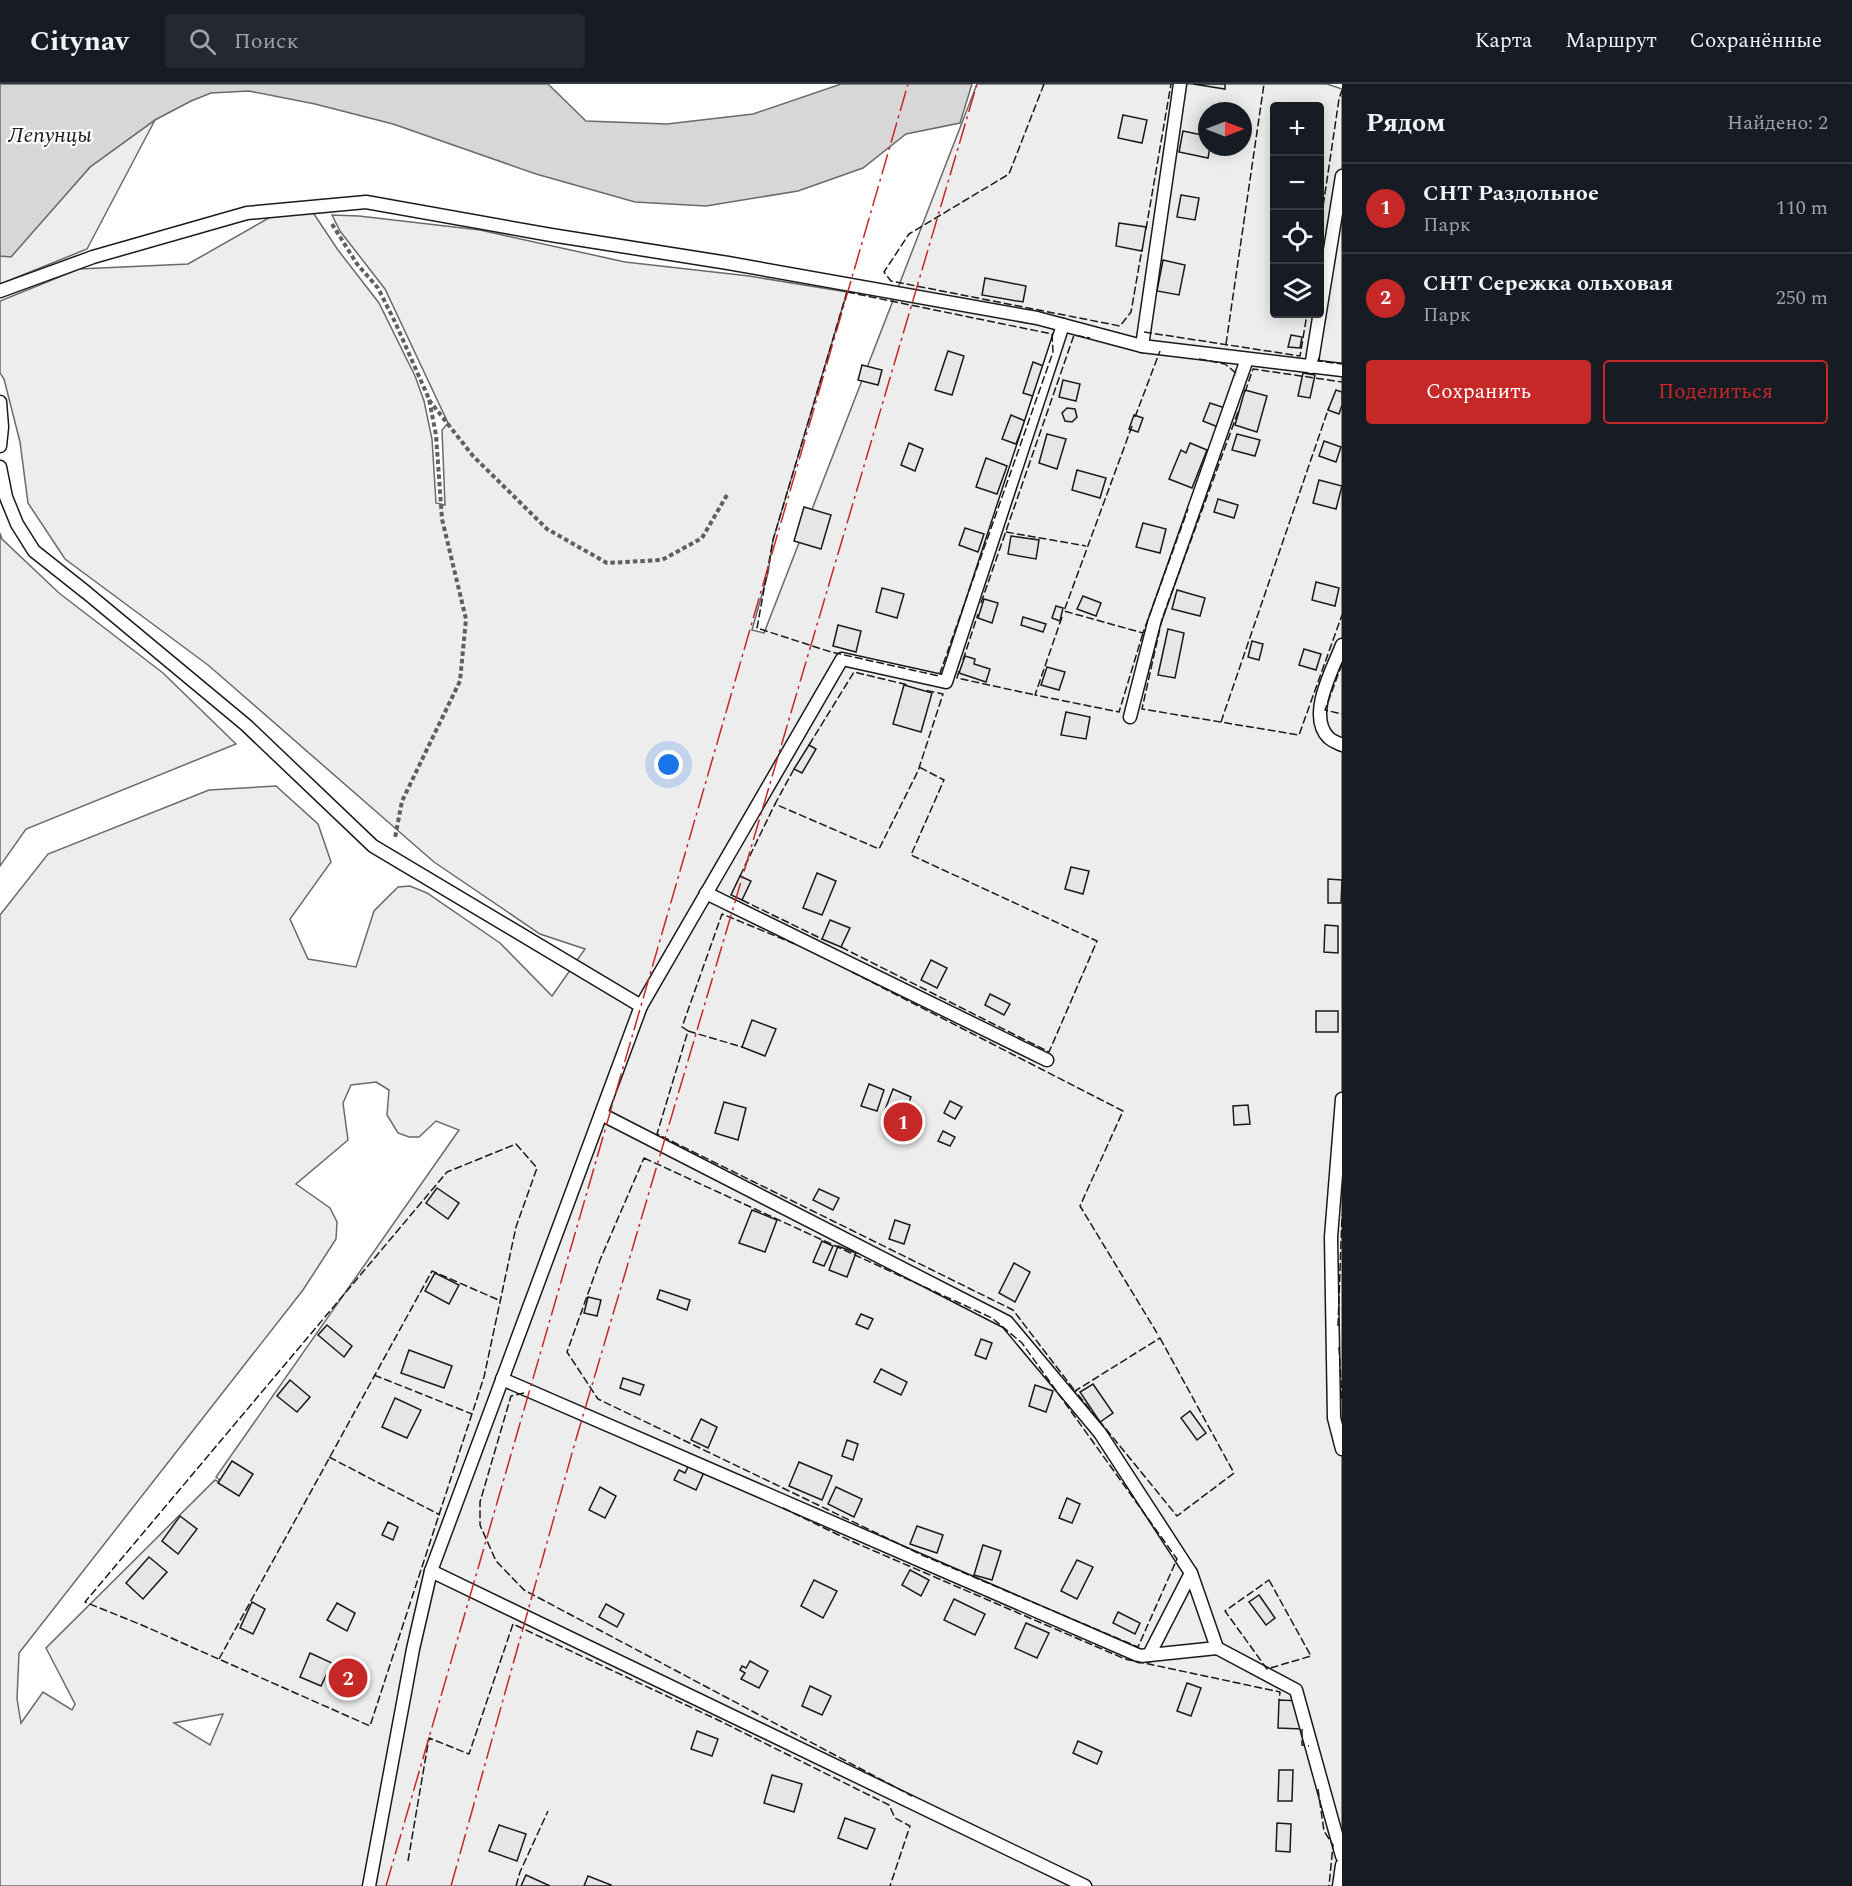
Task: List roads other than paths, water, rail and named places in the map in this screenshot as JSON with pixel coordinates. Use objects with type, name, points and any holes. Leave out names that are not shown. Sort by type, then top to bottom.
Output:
[{"type":"lane","points":[[1142,346],[1180,84]]},
{"type":"lane","points":[[1311,367],[1342,176]]},
{"type":"lane","points":[[0,291],[93,257],[247,213],[366,202],[1037,318],[1142,346],[1342,370]]},
{"type":"lane","points":[[369,1886],[413,1649],[431,1571],[641,1006],[842,659],[946,682],[1063,325]]},
{"type":"lane","points":[[1130,717],[1154,623],[1247,359]]},
{"type":"lane","points":[[0,402],[2,427],[0,446]]},
{"type":"lane","points":[[0,467],[6,497],[17,524],[34,551],[246,725],[373,846],[641,1006]]},
{"type":"lane","points":[[1342,645],[1319,705],[1320,724],[1330,739],[1342,745]]},
{"type":"lane","points":[[706,893],[1047,1060]]},
{"type":"lane","points":[[1342,1099],[1331,1237],[1334,1418],[1342,1449]]},
{"type":"lane","points":[[601,1114],[1007,1322],[1100,1433],[1191,1573],[1217,1648]]},
{"type":"lane","points":[[502,1379],[1140,1656],[1217,1648],[1296,1690],[1342,1856]]},
{"type":"lane","points":[[431,1571],[1085,1886]]},
{"type":"lane","points":[[1149,1655],[1191,1573]]},
{"type":"lane","points":[[1339,1886],[1342,1865]]},
{"type":"water","name":"Лепунцы","points":[[0,84],[548,84],[586,121],[667,124],[753,114],[841,84],[972,84],[960,123],[906,134],[863,168],[798,191],[706,206],[635,202],[536,174],[393,124],[315,104],[249,91],[211,93],[155,120],[90,167],[11,257],[0,256]]},
{"type":"place","name":"СНТ Раздольное","points":[[903,1122]]},
{"type":"place","name":"СНТ Сережка ольховая","points":[[348,1678]]}]
